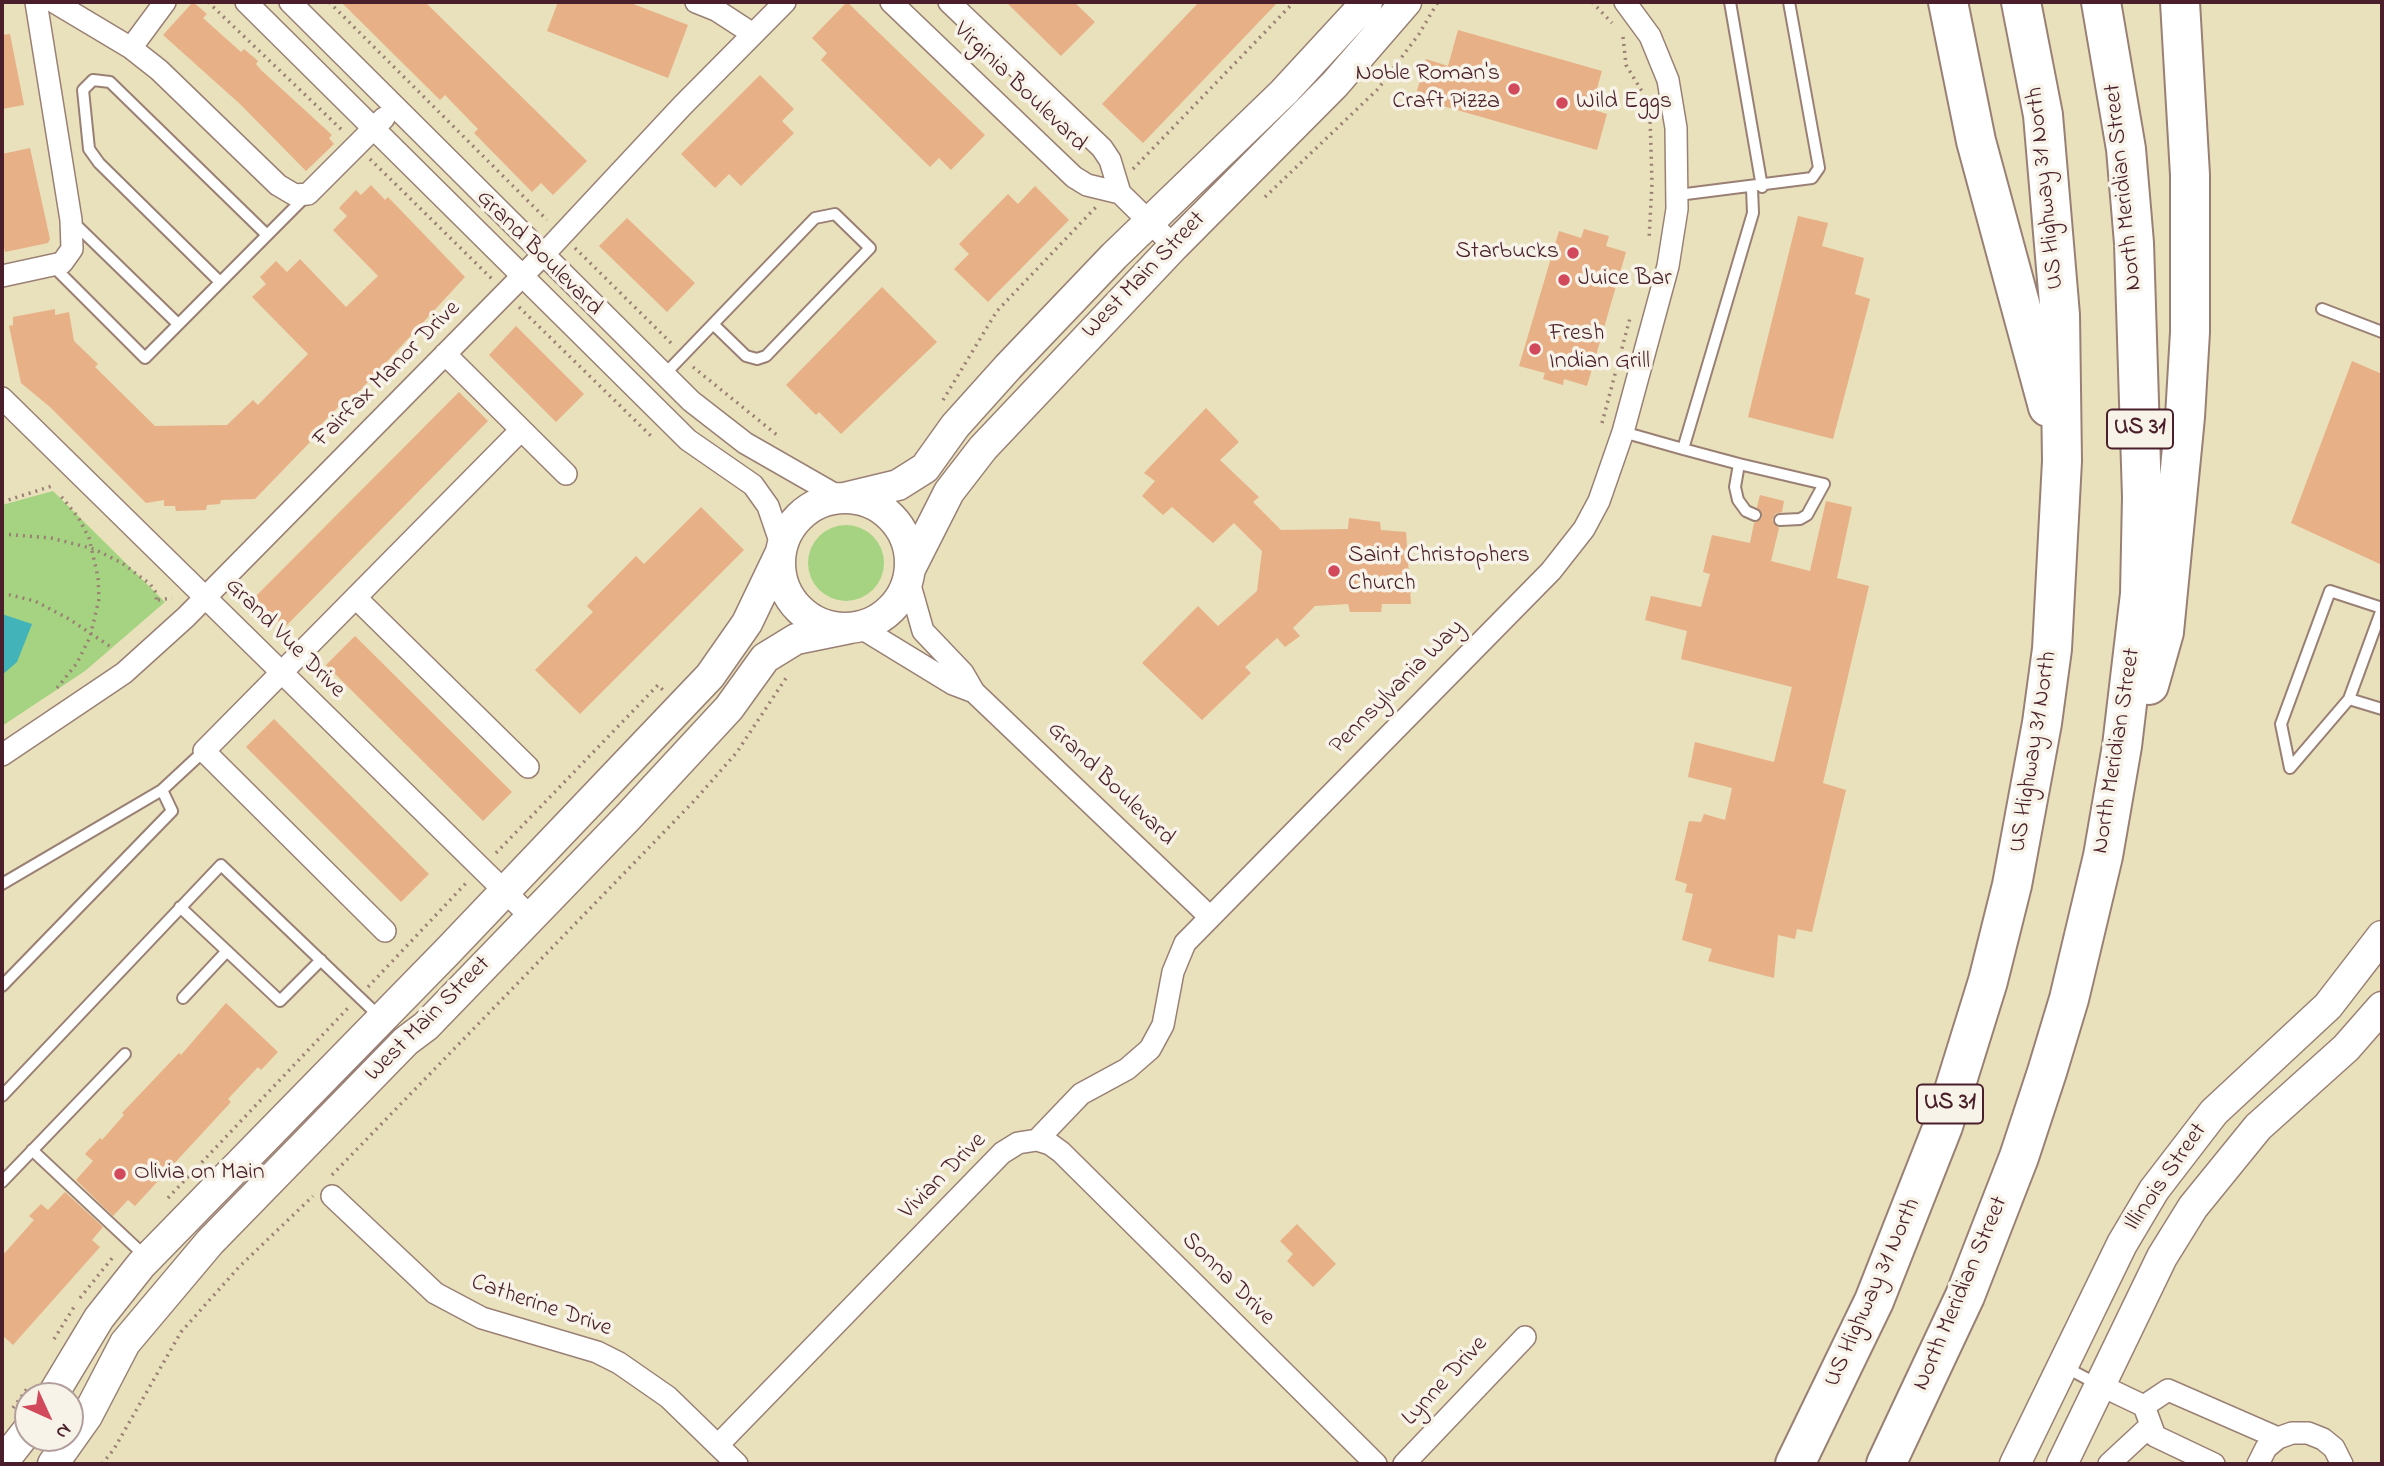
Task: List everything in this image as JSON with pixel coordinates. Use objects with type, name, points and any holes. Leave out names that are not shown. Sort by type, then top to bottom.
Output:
[{"type":"highway","points":[[1948,2],[1976,141],[2062,461]]},
{"type":"highway","name":"US Highway 31 North","points":[[1795,1464],[1874,1301],[1922,1184],[1988,981],[2012,885],[2042,723],[2052,649],[2062,461],[2060,315],[2043,115],[2021,2]]},
{"type":"highway","name":"North Meridian Street","points":[[1886,1464],[1965,1296],[2019,1157],[2069,999],[2103,856],[2133,670],[2142,556],[2142,497],[2133,230],[2126,149],[2101,2]]},
{"type":"highway","points":[[2103,856],[2164,632],[2185,417],[2192,265],[2180,2]]},
{"type":"main road","name":"West Main Street","points":[[842,498],[898,485],[925,468],[984,393],[1149,222],[1293,83],[1367,2]]},
{"type":"main road","name":"West Main Street","points":[[909,574],[940,507],[974,458],[1174,246],[1335,84],[1406,2]]},
{"type":"main road","points":[[842,498],[871,503],[895,521],[906,539],[909,574],[898,600],[887,612],[854,627],[825,625],[813,620],[794,603],[782,581],[781,550],[794,522],[823,501],[842,498]]},
{"type":"main road","name":"West Main Street","points":[[60,1382],[99,1318],[148,1258],[504,892],[717,668],[747,624],[781,550]]},
{"type":"main road","name":"West Main Street","points":[[53,1464],[87,1416],[125,1343],[210,1242],[531,917],[708,732],[771,653],[796,639],[854,627]]},
{"type":"main road","name":"Illinois Street","points":[[2015,1464],[2136,1217],[2173,1163],[2232,1093],[2328,1006],[2382,936]]},
{"type":"main road","name":"Illinois Street","points":[[2062,1464],[2162,1257],[2215,1176],[2258,1126],[2346,1048],[2382,1007]]},
{"type":"main road","points":[[2,1463],[14,1448]]},
{"type":"street","points":[[2,276],[62,263],[72,249],[71,220],[36,2]]},
{"type":"street","points":[[54,2],[131,48],[159,70],[278,186],[295,195],[308,194],[396,106]]},
{"type":"street","points":[[131,48],[165,2]]},
{"type":"street","name":"Grand Boulevard","points":[[246,2],[688,440],[753,485],[768,506],[781,550]]},
{"type":"street","name":"Grand Boulevard","points":[[290,2],[708,416],[734,435],[842,498]]},
{"type":"street","points":[[696,2],[716,10],[752,34]]},
{"type":"street","name":"Fairfax Manor Drive","points":[[2,755],[124,673],[204,598],[523,276],[785,2]]},
{"type":"street","name":"Virginia Boulevard","points":[[891,2],[1074,177],[1087,185],[1116,190],[1174,246]]},
{"type":"street","name":"Virginia Boulevard","points":[[948,2],[1102,148],[1110,160],[1116,190]]},
{"type":"street","name":"Pennsylvania Way","points":[[1209,916],[1567,552],[1599,501],[1623,432],[1668,266],[1678,195],[1676,128],[1665,72],[1646,29],[1625,2]]},
{"type":"street","points":[[445,354],[566,474]]},
{"type":"street","name":"Grand Vue Drive","points":[[2,398],[531,917]]},
{"type":"street","points":[[385,931],[204,751],[521,430]]},
{"type":"street","name":"Grand Boulevard","points":[[909,574],[923,631],[963,673],[974,692],[1209,916]]},
{"type":"street","points":[[355,598],[528,767]]},
{"type":"street","name":"Grand Boulevard","points":[[854,627],[953,684],[974,692]]},
{"type":"street","name":"Vivian Drive","points":[[718,1445],[1002,1153],[1018,1143],[1037,1140],[1081,1094],[1127,1069],[1150,1049],[1163,1025],[1173,972],[1185,943],[1209,916]]},
{"type":"street","name":"Sonna Drive","points":[[1037,1140],[1050,1144],[1061,1152],[1376,1464]]},
{"type":"street","name":"Catherine Drive","points":[[324,1190],[401,1263],[456,1307],[507,1327],[597,1352],[619,1363],[668,1397],[737,1464]]},
{"type":"street","name":"Lynne Drive","points":[[1404,1464],[1525,1337]]},
{"type":"street","points":[[2100,1385],[2148,1415],[2155,1436],[2214,1464]]},
{"type":"street","points":[[2109,1464],[2168,1390],[2278,1438]]},
{"type":"street","points":[[2258,1464],[2266,1448],[2278,1438],[2292,1433],[2308,1433],[2323,1438],[2334,1448],[2342,1464]]},
{"type":"lane","points":[[1683,449],[1753,213],[1757,187],[1730,2]]},
{"type":"lane","points":[[1678,195],[1812,178],[1819,168],[1789,2]]},
{"type":"lane","points":[[220,282],[99,163],[89,149],[83,90],[93,80],[110,82],[267,235]]},
{"type":"lane","points":[[53,266],[145,358],[308,194]]},
{"type":"lane","points":[[664,375],[682,355],[815,218],[835,214],[870,248],[766,356],[757,359],[746,356],[713,324]]},
{"type":"lane","points":[[71,220],[178,324]]},
{"type":"lane","points":[[2322,309],[2382,332]]},
{"type":"lane","points":[[1623,432],[1824,484],[1807,515],[1780,520]]},
{"type":"lane","points":[[1739,464],[1735,487],[1738,500],[1746,511],[1755,515]]},
{"type":"lane","points":[[2330,592],[2382,609],[2349,699],[2290,768],[2281,724],[2330,592]]},
{"type":"lane","points":[[2349,699],[2382,709]]},
{"type":"lane","points":[[2,884],[162,790],[204,751]]},
{"type":"lane","points":[[2,986],[172,811],[162,790]]},
{"type":"lane","points":[[2,1096],[221,865],[380,1017]]},
{"type":"lane","points":[[180,907],[280,1001],[321,960]]},
{"type":"lane","points":[[183,998],[227,951]]},
{"type":"lane","points":[[2,1182],[125,1054]]},
{"type":"lane","points":[[32,1150],[148,1258]]},
{"type":"lane","points":[[2063,1366],[2100,1385]]},
{"type":"path","points":[[329,2],[702,376],[778,435]]},
{"type":"path","points":[[938,407],[997,311],[1294,2]]},
{"type":"path","points":[[1265,197],[1378,89],[1419,34],[1438,2]]},
{"type":"path","points":[[1592,2],[1623,36],[1626,65],[1648,105],[1652,170],[1648,247]]},
{"type":"path","points":[[1602,426],[1633,308]]},
{"type":"path","points":[[2,502],[52,486]]},
{"type":"path","points":[[57,688],[77,663],[92,632],[99,588],[92,549],[82,523],[60,495]]},
{"type":"path","points":[[2,534],[51,538],[92,549],[122,563],[150,584],[157,601],[172,598]]},
{"type":"path","points":[[2,568],[2,575]]},
{"type":"path","points":[[2,593],[34,601],[92,632],[111,647]]},
{"type":"path","points":[[102,1464],[181,1332],[239,1267],[324,1190],[695,800],[737,752],[793,668]]},
{"type":"green space","points":[[53,491],[165,602],[85,671],[2,726],[2,505]]},
{"type":"green space","points":[[846,525],[861,528],[873,536],[881,548],[884,563],[881,578],[873,590],[861,598],[846,601],[831,598],[819,590],[811,578],[808,563],[811,548],[819,536],[831,528]]},
{"type":"water","points":[[2,614],[32,624],[17,662],[2,675]]},
{"type":"building","points":[[193,2],[207,14],[203,18],[241,52],[244,49],[258,61],[256,64],[261,70],[332,135],[329,138],[334,144],[306,171],[240,104],[163,35]]},
{"type":"building","points":[[341,2],[425,2],[587,161],[553,195],[541,183],[532,192],[474,133],[478,129],[445,95],[440,100]]},
{"type":"building","points":[[558,2],[628,2],[688,25],[668,78],[547,31]]},
{"type":"building","points":[[847,2],[985,135],[951,170],[939,158],[930,167],[821,60],[827,53],[812,38]]},
{"type":"building","points":[[1006,2],[1074,2],[1095,22],[1061,56]]},
{"type":"building","points":[[1199,2],[1278,2],[1143,143],[1102,104]]},
{"type":"building","points":[[1458,30],[1602,71],[1591,109],[1607,114],[1597,150],[1415,98],[1426,59],[1448,66]]},
{"type":"building","points":[[10,34],[24,105],[2,109],[2,35]]},
{"type":"building","points":[[760,75],[794,109],[782,121],[794,133],[741,186],[729,174],[715,188],[681,154]]},
{"type":"building","points":[[30,148],[50,239],[48,243],[5,252],[2,237],[2,154]]},
{"type":"building","points":[[371,185],[385,200],[388,197],[465,277],[356,395],[344,406],[341,404],[312,434],[315,437],[255,499],[221,500],[220,504],[207,505],[206,510],[176,511],[175,506],[164,506],[164,500],[146,503],[50,407],[21,383],[9,326],[13,325],[13,317],[55,309],[55,315],[69,312],[74,341],[98,364],[95,367],[155,426],[227,425],[253,400],[258,405],[308,354],[252,297],[266,284],[260,277],[276,261],[287,272],[300,259],[346,307],[378,276],[333,230],[347,216],[339,208],[356,190],[361,195]]},
{"type":"building","points":[[1035,186],[1069,220],[988,302],[954,269],[969,254],[959,244],[1008,194],[1018,204]]},
{"type":"building","points":[[1798,216],[1828,223],[1822,246],[1864,258],[1855,294],[1870,299],[1833,439],[1748,417]]},
{"type":"building","points":[[627,218],[695,283],[667,312],[599,246]]},
{"type":"building","points":[[1584,229],[1609,236],[1606,246],[1626,252],[1587,386],[1564,379],[1563,385],[1543,379],[1545,373],[1519,366],[1559,231],[1581,238]]},
{"type":"building","points":[[882,287],[937,342],[841,434],[819,412],[816,415],[786,385]]},
{"type":"building","points":[[516,326],[584,394],[556,422],[489,355]]},
{"type":"building","points":[[2352,361],[2382,374],[2382,565],[2291,523]]},
{"type":"building","points":[[459,392],[488,421],[285,627],[253,599]]},
{"type":"building","name":"Saint Christophers Church","points":[[1206,408],[1239,442],[1220,460],[1259,497],[1253,502],[1281,530],[1348,529],[1349,518],[1380,522],[1381,530],[1406,532],[1411,604],[1382,604],[1381,612],[1350,612],[1348,604],[1315,606],[1293,628],[1300,636],[1285,647],[1277,638],[1245,667],[1251,673],[1202,720],[1142,663],[1198,606],[1218,626],[1257,591],[1262,551],[1234,523],[1213,543],[1172,507],[1163,515],[1142,496],[1155,481],[1144,473]]},
{"type":"building","points":[[1760,495],[1784,501],[1782,512],[1775,514],[1772,520],[1779,528],[1771,561],[1810,571],[1826,501],[1852,507],[1837,578],[1869,586],[1823,783],[1846,790],[1812,932],[1797,929],[1795,939],[1778,935],[1774,978],[1708,961],[1712,949],[1682,940],[1693,894],[1685,892],[1687,884],[1675,880],[1689,821],[1701,822],[1704,814],[1725,820],[1732,788],[1688,777],[1695,742],[1774,762],[1792,687],[1681,659],[1687,631],[1645,620],[1651,596],[1701,607],[1710,574],[1703,572],[1712,535],[1750,543],[1754,523],[1762,518],[1757,507]]},
{"type":"building","points":[[701,507],[744,550],[580,714],[535,670],[593,612],[587,606],[636,556],[644,564]]},
{"type":"building","points":[[355,636],[512,792],[483,821],[326,665]]},
{"type":"building","points":[[274,719],[429,874],[401,902],[246,747]]},
{"type":"building","name":"Olivia on Main","points":[[226,1003],[278,1052],[261,1070],[258,1067],[228,1099],[231,1102],[135,1206],[128,1200],[113,1216],[76,1180],[93,1161],[85,1154],[100,1138],[102,1140],[124,1115],[122,1113],[179,1053],[181,1055]]},
{"type":"building","points":[[65,1192],[103,1227],[92,1240],[100,1247],[13,1345],[2,1335],[2,1256],[34,1220],[29,1216],[41,1204],[48,1210]]},
{"type":"building","points":[[1297,1224],[1336,1264],[1313,1287],[1287,1261],[1293,1254],[1280,1241]]},
{"type":"place","name":"Noble Roman's Craft Pizza","points":[[1514,89]]},
{"type":"place","name":"Wild Eggs","points":[[1562,103]]},
{"type":"place","name":"Starbucks","points":[[1573,253]]},
{"type":"place","name":"Juice Bar","points":[[1564,280]]},
{"type":"place","name":"Fresh Indian Grill","points":[[1535,349]]},
{"type":"place","name":"Saint Christophers Church","points":[[1334,571]]},
{"type":"place","name":"Olivia on Main","points":[[120,1174]]}]
